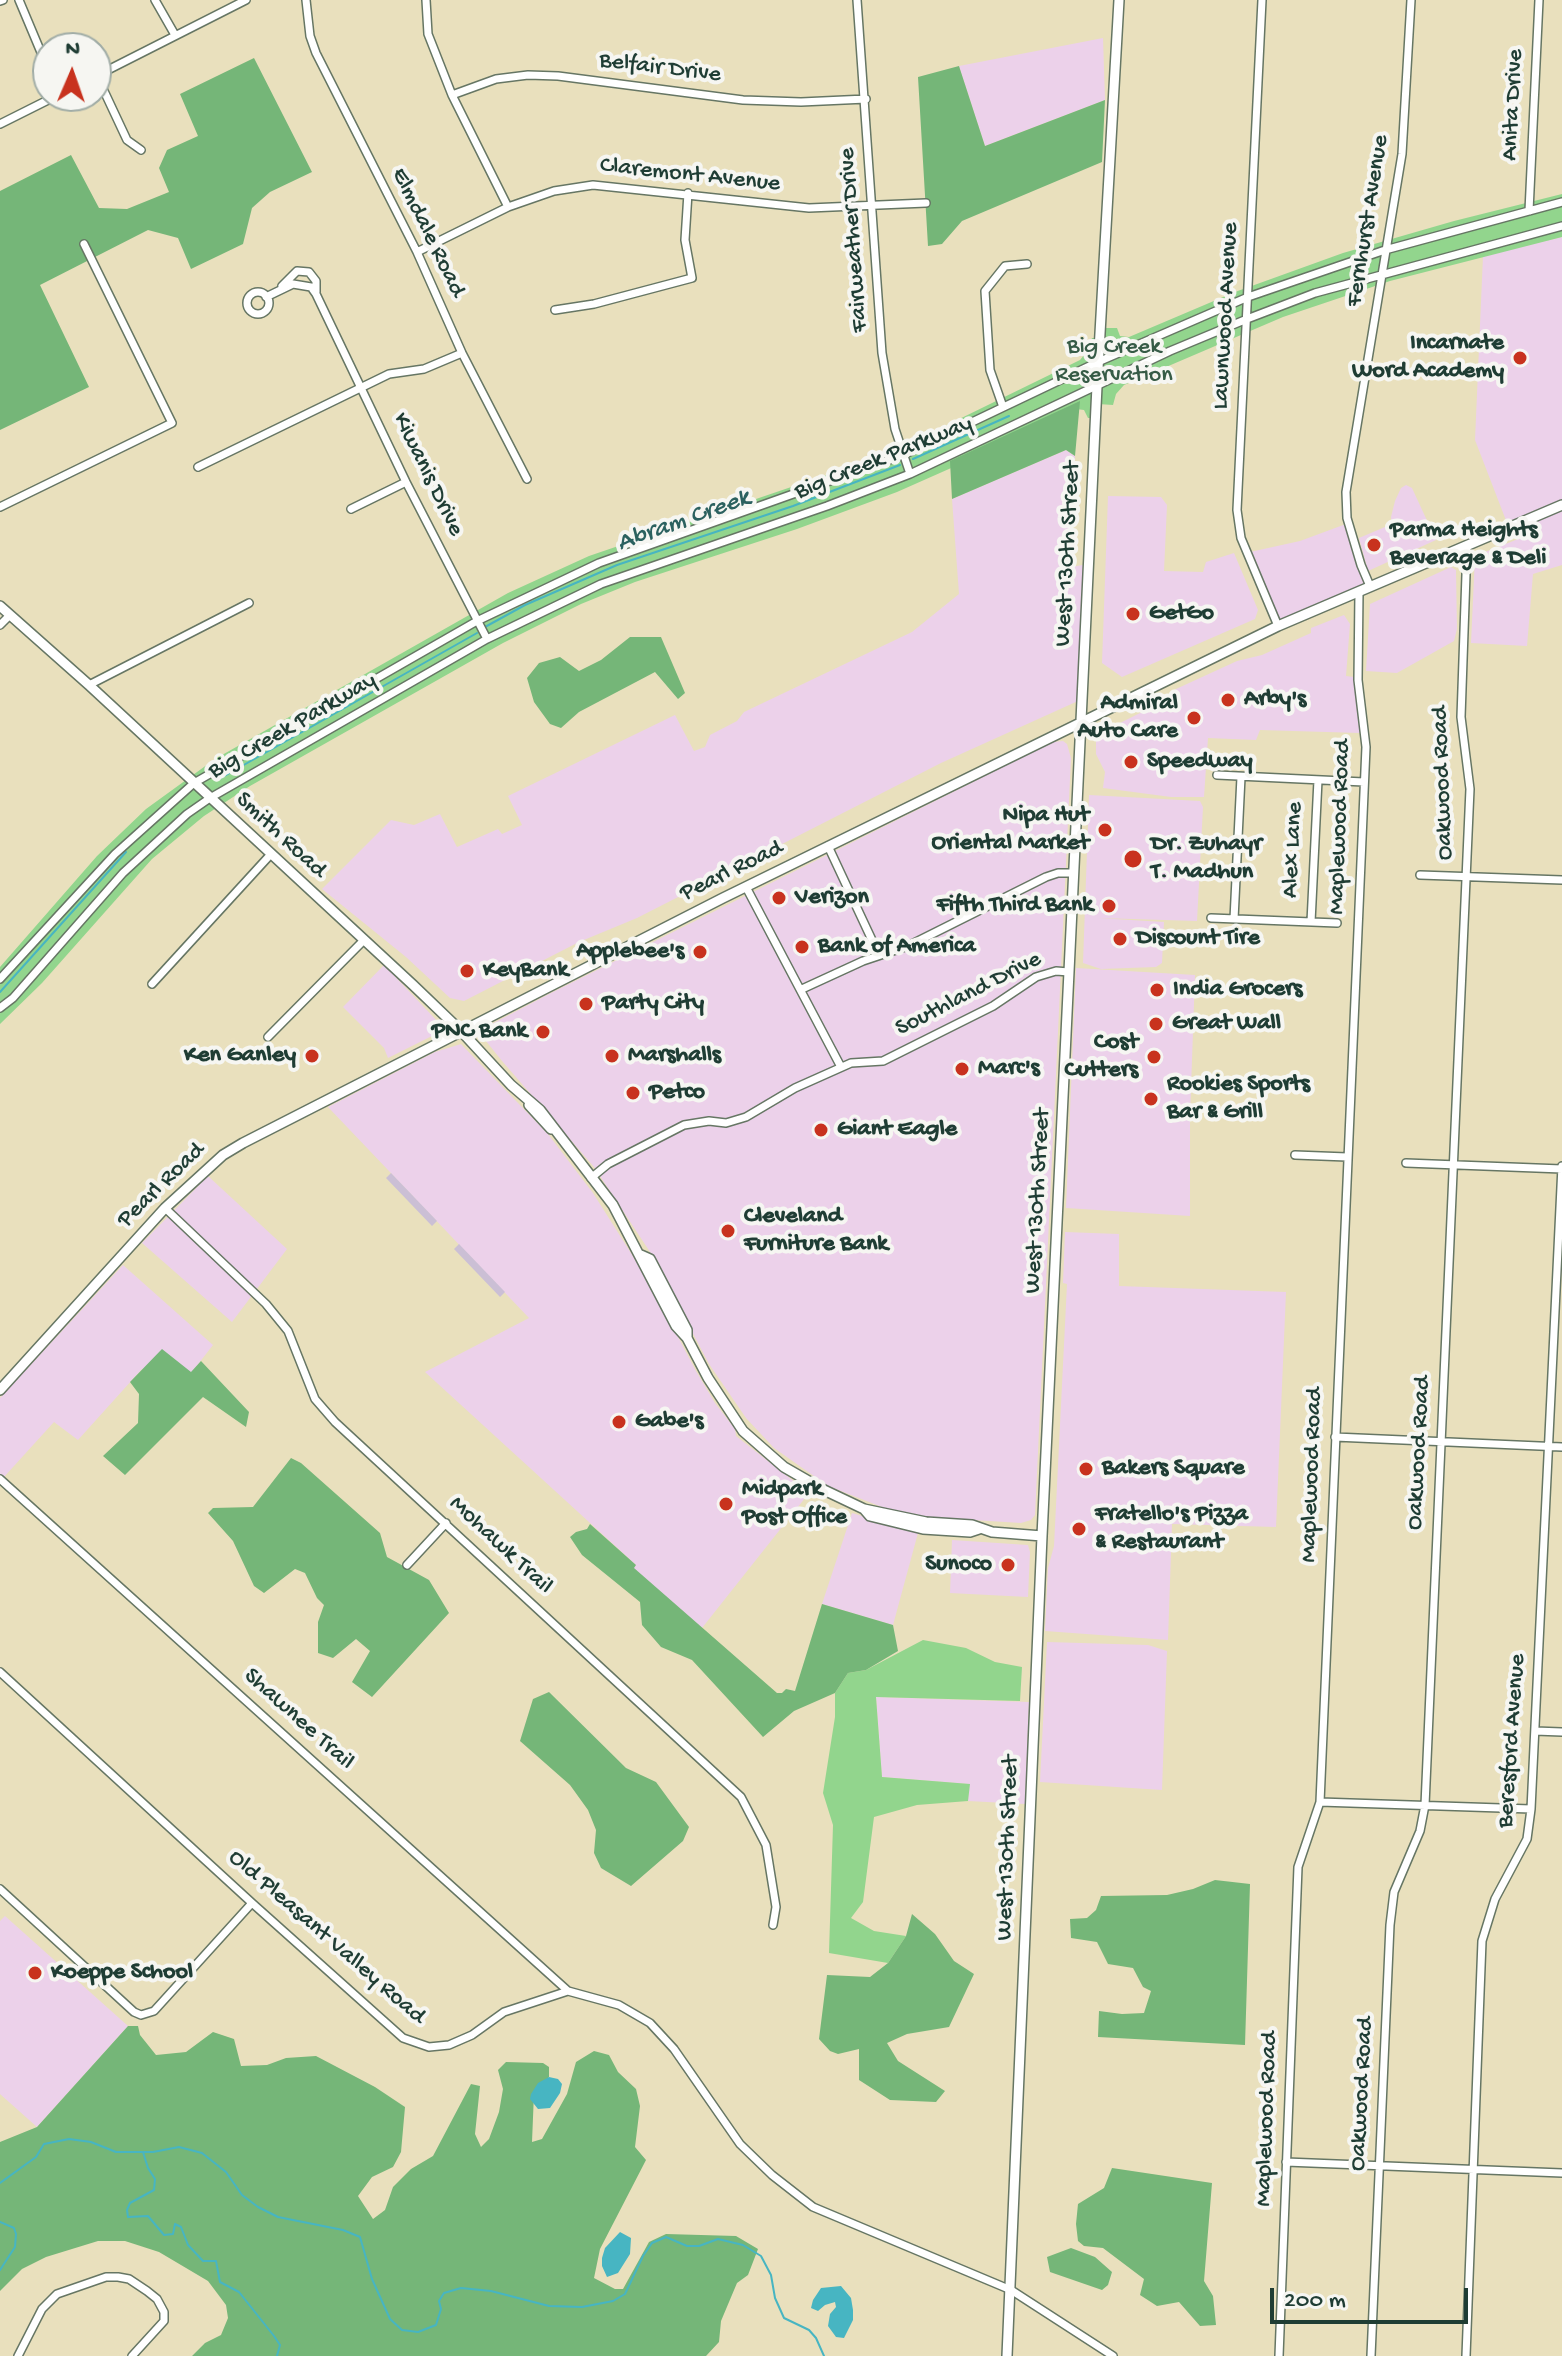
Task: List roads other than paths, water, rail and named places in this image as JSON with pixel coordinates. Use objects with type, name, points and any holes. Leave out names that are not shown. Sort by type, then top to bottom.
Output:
[{"type":"main road","name":"West 130th Street","points":[[1007,2356],[1042,1536],[1098,362],[1119,0]]},
{"type":"main road","name":"Pearl Road","points":[[0,1390],[165,1208],[223,1155],[242,1143],[1081,721],[1278,626],[1562,505]]},
{"type":"main road","name":"Smith Road","points":[[4,612],[89,685],[462,1032],[528,1101],[530,1109],[554,1131],[613,1205],[676,1326],[687,1338],[708,1378],[743,1431],[784,1467],[864,1509],[926,1522],[972,1525],[992,1532],[1042,1536]]},
{"type":"street","points":[[19,0],[32,32]]},
{"type":"street","points":[[155,0],[175,35]]},
{"type":"street","points":[[112,68],[246,0]]},
{"type":"street","name":"Elmdale Road","points":[[306,0],[310,36],[316,53],[527,479]]},
{"type":"street","points":[[426,0],[428,34],[452,95],[508,207]]},
{"type":"street","name":"Fairweather Drive","points":[[857,0],[882,353],[887,392],[910,474]]},
{"type":"street","name":"Lawnwood Avenue","points":[[1262,0],[1237,510],[1241,538],[1278,626]]},
{"type":"street","name":"Fernhurst Avenue","points":[[1370,586],[1347,518],[1346,492],[1402,154],[1411,0]]},
{"type":"street","name":"Anita Drive","points":[[1529,211],[1539,0]]},
{"type":"street","name":"Belfair Drive","points":[[452,95],[496,79],[528,75],[558,76],[743,100],[801,102],[866,99]]},
{"type":"street","points":[[0,124],[32,108]]},
{"type":"street","points":[[112,109],[127,140],[141,150]]},
{"type":"street","name":"Claremont Avenue","points":[[417,252],[508,207],[554,191],[593,185],[809,208],[926,203]]},
{"type":"street","points":[[555,310],[594,304],[692,278],[685,240],[688,193]]},
{"type":"street","name":"Big Creek Parkway","points":[[0,979],[115,854],[194,783],[477,621],[599,563],[903,455],[1098,362],[1248,297],[1385,250],[1562,202]]},
{"type":"street","name":"Big Creek Parkway","points":[[0,1008],[13,998],[143,853],[187,814],[487,639],[601,584],[910,474],[1170,351],[1247,319],[1315,293],[1562,226]]},
{"type":"street","points":[[0,507],[172,423],[84,244]]},
{"type":"street","points":[[1003,407],[990,370],[985,291],[1005,266],[1027,264]]},
{"type":"street","name":"Kiwanis Drive","points":[[278,292],[297,271],[309,272],[316,281],[316,294],[406,482],[487,639]]},
{"type":"street","points":[[266,297],[293,284],[311,287],[316,294]]},
{"type":"street","points":[[198,467],[389,374],[424,369],[462,353]]},
{"type":"street","points":[[351,509],[406,482]]},
{"type":"street","name":"Oakwood Road","points":[[1371,2356],[1394,1892],[1420,1831],[1425,1805],[1470,789],[1461,717],[1467,546]]},
{"type":"street","name":"Maplewood Road","points":[[1279,2356],[1298,1867],[1320,1802],[1366,747],[1358,680],[1359,592]]},
{"type":"street","points":[[89,685],[249,603]]},
{"type":"street","points":[[0,625],[4,612]]},
{"type":"street","points":[[1217,775],[1364,782]]},
{"type":"street","points":[[1234,919],[1241,777]]},
{"type":"street","name":"Alex Lane","points":[[1311,922],[1318,780]]},
{"type":"street","points":[[828,846],[879,955]]},
{"type":"street","points":[[152,984],[271,854]]},
{"type":"street","points":[[802,989],[879,955],[908,946],[1046,877],[1074,873]]},
{"type":"street","points":[[1420,875],[1562,880]]},
{"type":"street","points":[[746,887],[841,1067]]},
{"type":"street","points":[[1211,918],[1337,923]]},
{"type":"street","points":[[268,1037],[363,941]]},
{"type":"street","name":"Southland Drive","points":[[591,1178],[608,1164],[684,1125],[709,1121],[726,1123],[746,1117],[795,1088],[841,1067],[858,1062],[883,1061],[990,1007],[1036,977],[1056,971],[1069,972]]},
{"type":"street","points":[[1295,1155],[1347,1157]]},
{"type":"street","points":[[1406,1163],[1562,1168]]},
{"type":"street","name":"Beresford Avenue","points":[[1466,2356],[1482,1941],[1495,1899],[1527,1839],[1531,1809],[1562,1168]]},
{"type":"street","name":"Mohawk Trail","points":[[165,1208],[266,1304],[288,1331],[315,1399],[335,1422],[741,1797],[766,1845],[776,1907],[773,1925]]},
{"type":"street","points":[[1335,1437],[1562,1447]]},
{"type":"street","name":"Shawnee Trail","points":[[0,1479],[568,1991]]},
{"type":"street","points":[[407,1565],[446,1523]]},
{"type":"street","name":"Old Pleasant Valley Road","points":[[0,1672],[403,2038],[429,2047],[449,2045],[472,2035],[504,2012],[568,1991]]},
{"type":"street","points":[[1535,1731],[1562,1732]]},
{"type":"street","points":[[1320,1802],[1531,1809]]},
{"type":"street","points":[[0,1889],[134,2012],[141,2015],[154,2011],[252,1903]]},
{"type":"street","points":[[568,1991],[619,2005],[650,2023],[674,2049],[740,2144],[772,2175],[813,2207],[1011,2290],[1113,2356]]},
{"type":"street","points":[[1286,2162],[1562,2173]]},
{"type":"street","points":[[18,2356],[42,2309],[57,2294],[106,2277],[129,2279],[157,2299],[164,2312],[164,2321],[132,2356]]},
{"type":"water","points":[[549,2077],[558,2079],[562,2084],[560,2093],[550,2108],[538,2109],[530,2099],[531,2094],[538,2083]]},
{"type":"water","points":[[620,2232],[631,2238],[630,2254],[618,2273],[607,2277],[602,2258],[605,2248]]},
{"type":"water","points":[[841,2286],[851,2298],[853,2310],[853,2320],[844,2338],[836,2337],[828,2326],[835,2302],[818,2311],[811,2308],[821,2288]]},
{"type":"waterway","name":"Abram Creek","points":[[913,459],[1009,416]]},
{"type":"waterway","name":"Abram Creek","points":[[485,627],[525,605],[617,565],[793,506],[900,465]]},
{"type":"waterway","name":"Abram Creek","points":[[219,779],[477,633]]},
{"type":"waterway","name":"Abram Creek","points":[[0,992],[126,852]]},
{"type":"waterway","points":[[0,2183],[36,2157],[44,2144],[69,2139],[91,2142],[116,2152],[153,2152],[179,2147],[202,2153],[226,2172],[242,2195],[258,2207],[278,2217],[343,2230],[360,2237],[372,2279],[390,2319],[402,2330],[418,2332],[436,2325],[441,2309],[439,2301],[444,2293],[461,2288],[491,2291],[549,2306],[582,2307],[613,2301],[625,2294],[652,2243],[666,2237],[687,2246],[699,2246],[718,2239],[743,2245],[761,2256],[771,2275],[775,2298],[784,2318],[809,2330],[824,2356]]},
{"type":"waterway","points":[[143,2152],[155,2179],[154,2190],[130,2203],[128,2217],[148,2216],[164,2235],[173,2234],[175,2224],[181,2227],[188,2245],[203,2261],[216,2261],[220,2282],[239,2292],[274,2336],[280,2345],[277,2356]]},
{"type":"waterway","points":[[0,2222],[14,2228],[16,2234],[15,2247],[0,2270]]},
{"type":"place","name":"Incarnate Word Academy","points":[[1520,358]]},
{"type":"place","name":"Parma Heights Beverage & Deli","points":[[1374,545]]},
{"type":"place","name":"GetGo","points":[[1133,614]]},
{"type":"place","name":"Arby's","points":[[1228,700]]},
{"type":"place","name":"Admiral Auto Care","points":[[1194,718]]},
{"type":"place","name":"Speedway","points":[[1131,762]]},
{"type":"place","name":"Nipa Hut Oriental Market","points":[[1105,830]]},
{"type":"place","name":"Dr. Zuhayr T. Madhun","points":[[1133,859]]},
{"type":"place","name":"Verizon","points":[[779,898]]},
{"type":"place","name":"Fifth Third Bank","points":[[1109,906]]},
{"type":"place","name":"Discount Tire","points":[[1120,939]]},
{"type":"place","name":"Bank of America","points":[[802,947]]},
{"type":"place","name":"Applebee's","points":[[700,952]]},
{"type":"place","name":"KeyBank","points":[[467,971]]},
{"type":"place","name":"India Grocers","points":[[1157,990]]},
{"type":"place","name":"Party City","points":[[586,1004]]},
{"type":"place","name":"Great Wall","points":[[1156,1024]]},
{"type":"place","name":"PNC Bank","points":[[543,1032]]},
{"type":"place","name":"Ken Ganley","points":[[312,1056]]},
{"type":"place","name":"Marshalls","points":[[612,1056]]},
{"type":"place","name":"Cost Cutters","points":[[1154,1057]]},
{"type":"place","name":"Marc's","points":[[962,1069]]},
{"type":"place","name":"Petco","points":[[633,1093]]},
{"type":"place","name":"Rookies Sports Bar & Grill","points":[[1151,1099]]},
{"type":"place","name":"Giant Eagle","points":[[821,1130]]},
{"type":"place","name":"Cleveland Furniture Bank","points":[[728,1231]]},
{"type":"place","name":"Gabe's","points":[[619,1422]]},
{"type":"place","name":"Bakers Square","points":[[1086,1469]]},
{"type":"place","name":"Midpark Post Office","points":[[726,1504]]},
{"type":"place","name":"Fratello's Pizza & Restaurant","points":[[1079,1529]]},
{"type":"place","name":"Sunoco","points":[[1008,1565]]},
{"type":"place","name":"Koeppe School","points":[[35,1973]]},
{"type":"park label","name":"Big Creek Reservation","points":[[1114,362]]}]
